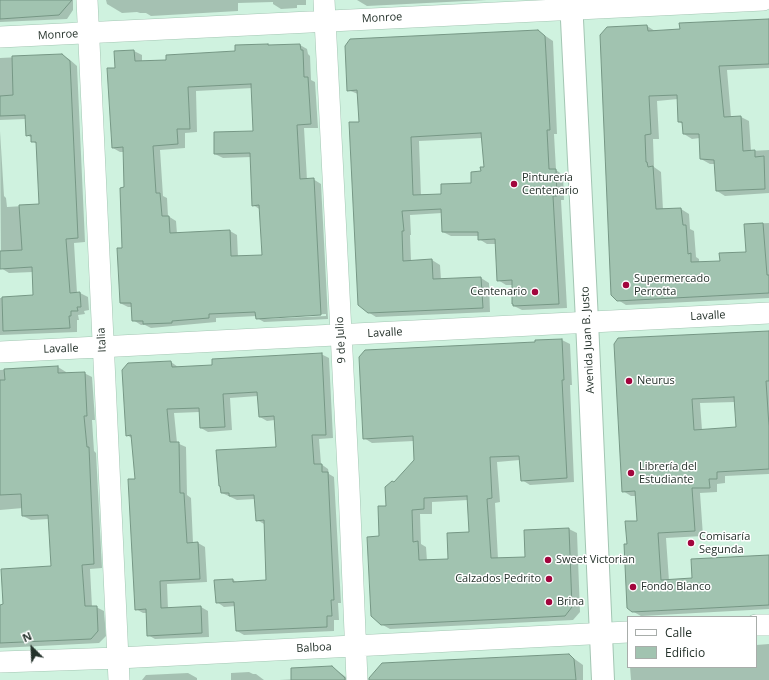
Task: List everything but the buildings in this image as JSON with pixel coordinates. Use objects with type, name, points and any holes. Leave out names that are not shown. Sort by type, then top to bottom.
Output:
[{"type":"main road","name":"Avenida Juan B. Justo","points":[[572,4],[603,680]]},
{"type":"street","name":"Italia","points":[[87,0],[119,680]]},
{"type":"street","name":"9 de Julio","points":[[324,0],[349,489],[357,680]]},
{"type":"street","name":"Monroe","points":[[0,37],[325,21],[572,4],[763,0]]},
{"type":"street","name":"Lavalle","points":[[0,352],[769,312]]},
{"type":"street","points":[[757,625],[769,625]]},
{"type":"street","name":"Balboa","points":[[0,662],[118,658],[627,632]]},
{"type":"place","name":"Pinturería Centenario","points":[[514,184]]},
{"type":"place","name":"Supermercado Perrotta","points":[[626,285]]},
{"type":"place","name":"Centenario","points":[[535,292]]},
{"type":"place","name":"Neurus","points":[[629,381]]},
{"type":"place","name":"Librería del Estudiante","points":[[631,473]]},
{"type":"place","name":"Comisaría Segunda","points":[[691,543]]},
{"type":"place","name":"Sweet Victorian","points":[[548,560]]},
{"type":"place","name":"Calzados Pedrito","points":[[549,579]]},
{"type":"place","name":"Fondo Blanco","points":[[633,587]]},
{"type":"place","name":"Brina","points":[[549,602]]}]
